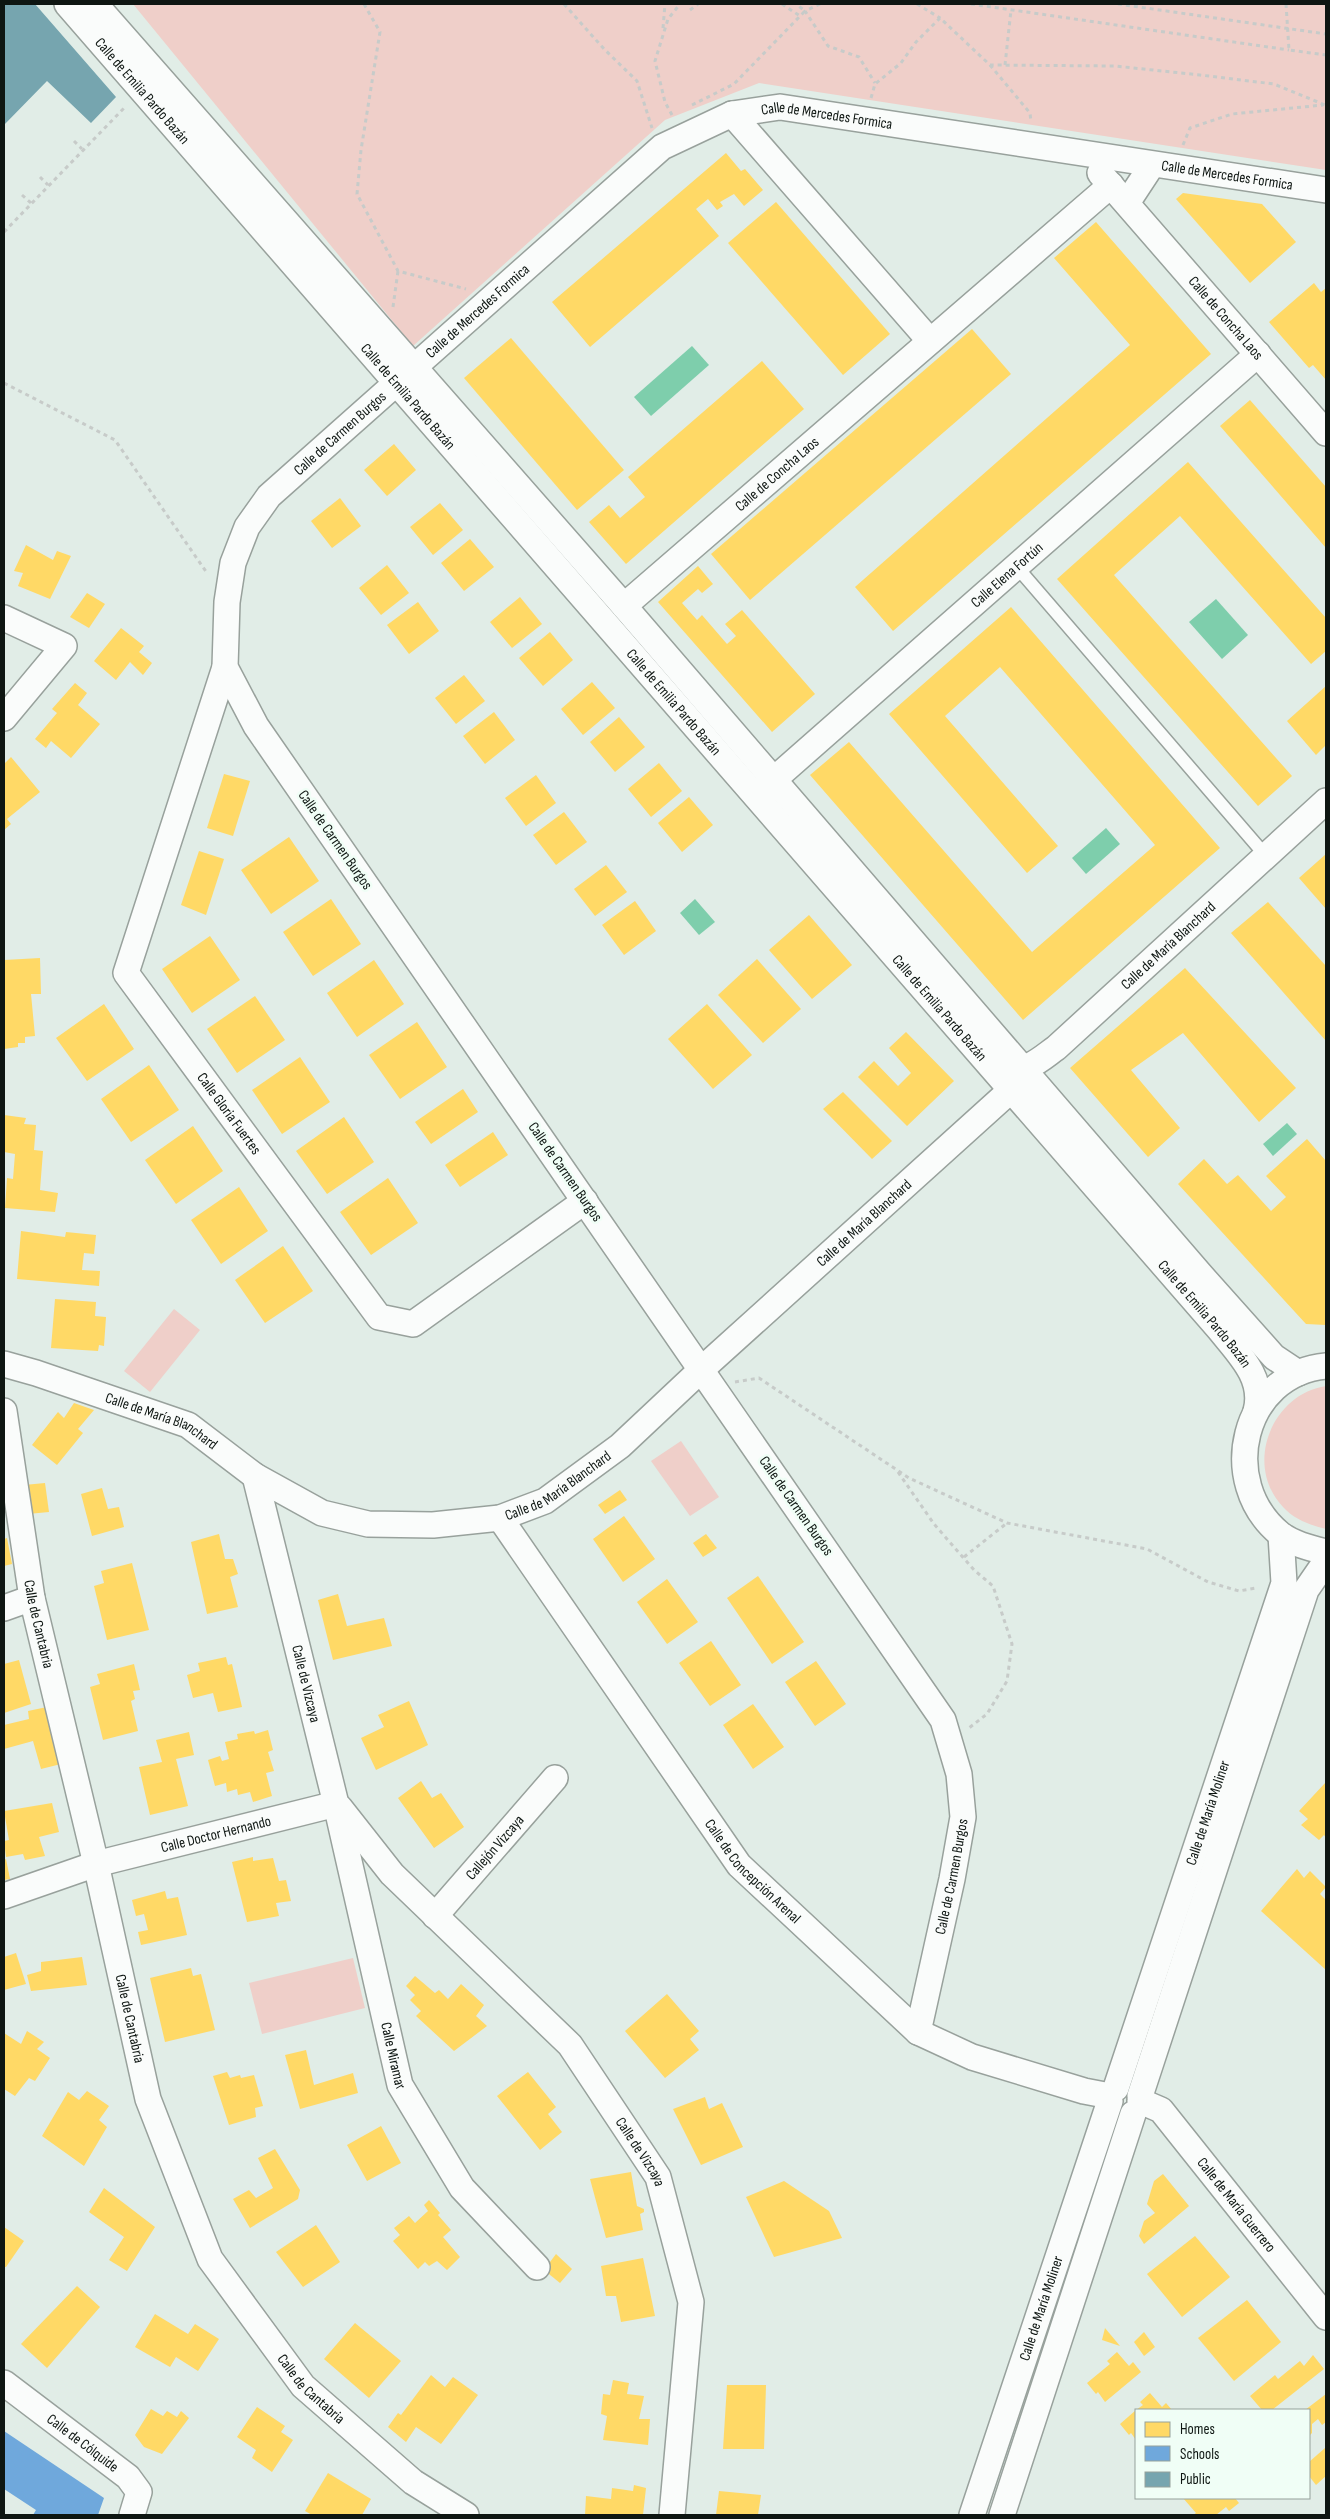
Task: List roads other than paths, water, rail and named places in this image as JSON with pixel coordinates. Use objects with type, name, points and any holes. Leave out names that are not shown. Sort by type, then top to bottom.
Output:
[{"type":"street","name":"Calle de Emilia Pardo Bazán","points":[[67,4],[405,375],[624,606],[1274,1357],[1298,1373]]},
{"type":"street","name":"Calle de Emilia Pardo Bazán","points":[[95,4],[388,337],[405,375],[755,795],[1247,1363],[1253,1373],[1258,1391],[1259,1400],[1256,1411]]},
{"type":"street","name":"Calle de Mercedes Formica","points":[[405,375],[662,147],[732,114],[780,107],[1084,155],[1326,190]]},
{"type":"street","points":[[732,114],[930,341]]},
{"type":"street","name":"Calle de Concha Laos","points":[[1084,155],[1326,433]]},
{"type":"street","points":[[1127,204],[1152,165]]},
{"type":"street","name":"Calle de Concha Laos","points":[[624,606],[1111,185]]},
{"type":"street","name":"Calle Elena Fortún","points":[[755,795],[1258,354]]},
{"type":"street","name":"Calle de Carmen Burgos","points":[[405,375],[269,496],[247,527],[233,563],[227,602],[225,666],[256,726],[943,1720],[960,1774],[963,1817],[952,1879],[918,2032]]},
{"type":"street","points":[[4,618],[64,646],[4,718]]},
{"type":"street","name":"Calle Gloria Fuertes","points":[[225,666],[126,973],[379,1317],[413,1324],[585,1201]]},
{"type":"street","name":"Calle de María Blanchard","points":[[1024,1068],[1056,1048],[1326,801]]},
{"type":"street","points":[[955,1026],[988,1045],[1004,1064],[1012,1068],[1024,1068]]},
{"type":"street","name":"Calle de María Blanchard","points":[[4,1364],[36,1372],[188,1425],[255,1476],[322,1513],[368,1524],[433,1525],[500,1518],[546,1502],[620,1446],[702,1369],[1011,1090]]},
{"type":"street","points":[[1326,1366],[1298,1373],[1274,1389],[1256,1411],[1246,1437],[1244,1464],[1249,1491],[1262,1515],[1281,1534],[1306,1548],[1326,1552]]},
{"type":"street","name":"Calle de Cantabria","points":[[4,1411],[32,1598],[96,1864],[148,2099],[210,2259],[303,2386],[412,2482],[466,2515]]},
{"type":"street","name":"Calle de Vizcaya","points":[[255,1476],[336,1804],[392,1874],[570,2045],[658,2177],[692,2302],[672,2515]]},
{"type":"street","name":"Calle de Concepción Arenal","points":[[500,1518],[739,1866],[918,2032],[972,2056],[1084,2091],[1112,2095]]},
{"type":"street","name":"Calle de María Moliner","points":[[972,2515],[1284,1583],[1281,1534]]},
{"type":"street","name":"Calle de María Moliner","points":[[1002,2515],[1306,1590],[1326,1560]]},
{"type":"street","points":[[4,1608],[32,1598]]},
{"type":"street","name":"Callejón Vizcaya","points":[[435,1916],[555,1778]]},
{"type":"street","name":"Calle Doctor Hernando","points":[[4,1896],[96,1864],[336,1804]]},
{"type":"street","name":"Calle Miramar","points":[[336,1804],[400,2085],[462,2188],[537,2267]]},
{"type":"street","points":[[356,1891],[392,1874]]},
{"type":"street","points":[[1112,2095],[1111,2106],[1118,2114],[1123,2116],[1138,2103]]},
{"type":"street","name":"Calle de María Guerrero","points":[[1138,2103],[1162,2110],[1326,2317]]},
{"type":"street","name":"Calle de Cólquide","points":[[4,2383],[128,2477],[139,2492],[132,2515]]},
{"type":"lane","points":[[1016,566],[1266,856]]}]
